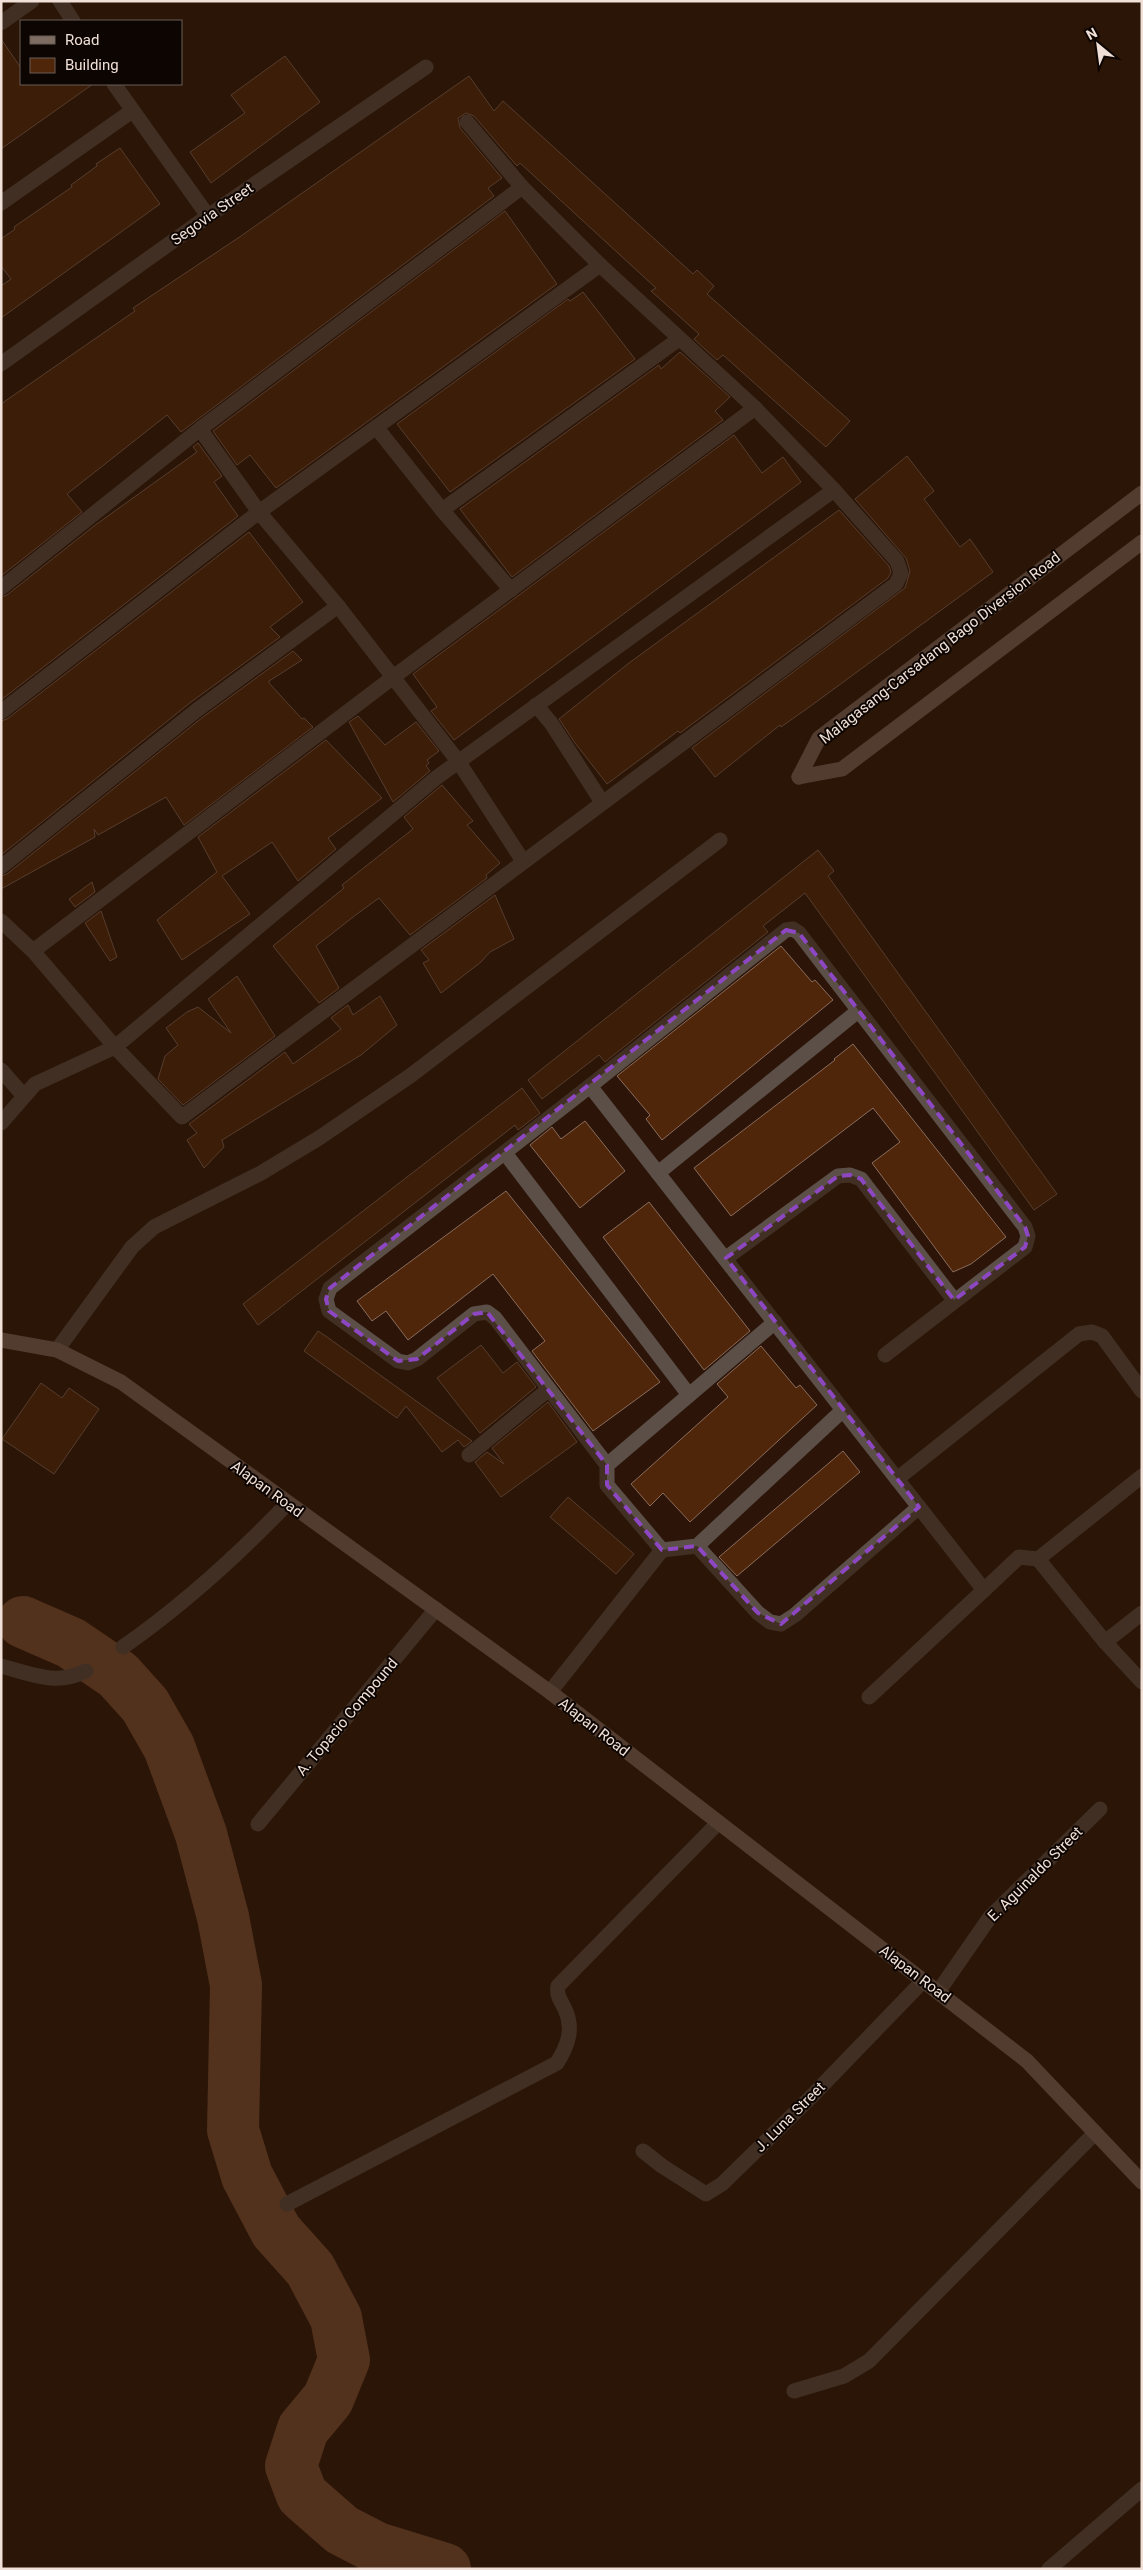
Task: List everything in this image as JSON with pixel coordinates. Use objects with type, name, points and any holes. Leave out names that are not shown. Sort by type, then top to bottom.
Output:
[{"type":"street","points":[[1,23],[32,1]]},
{"type":"street","points":[[60,1],[72,20]]},
{"type":"street","name":"Segovia Street","points":[[1,364],[208,216],[426,67]]},
{"type":"street","points":[[115,85],[208,216]]},
{"type":"street","points":[[1,203],[132,111]]},
{"type":"street","points":[[1,921],[33,951],[114,1046],[182,1117],[896,584],[901,573],[898,561],[834,490],[755,408],[600,265],[522,187],[467,122]]},
{"type":"street","points":[[3,583],[200,429],[522,187]]},
{"type":"street","points":[[1,712],[259,512],[600,265]]},
{"type":"street","points":[[442,510],[679,339]]},
{"type":"street","points":[[33,951],[392,678],[755,408]]},
{"type":"street","points":[[376,427],[442,510],[511,590]]},
{"type":"street","points":[[200,429],[259,512],[338,606],[458,761],[523,861]]},
{"type":"street","points":[[1,1123],[35,1084],[114,1046],[458,761],[834,490]]},
{"type":"street","name":"Malagasang-Carsadang Bago Diversion Road","points":[[1142,493],[819,738],[798,777],[842,769],[1142,542]]},
{"type":"street","points":[[1,867],[197,710],[338,606]]},
{"type":"street","points":[[536,705],[551,723],[602,802]]},
{"type":"street","points":[[61,1346],[132,1247],[154,1227],[261,1174],[319,1138],[385,1093],[720,840]]},
{"type":"street","points":[[662,1550],[607,1485],[606,1465],[495,1318],[487,1312],[474,1314],[417,1359],[408,1363],[398,1361],[329,1311],[326,1299],[330,1288],[505,1153],[786,930],[793,929],[799,932],[1025,1227],[1028,1236],[1025,1246],[885,1355]]},
{"type":"street","points":[[658,1173],[858,1011]]},
{"type":"street","points":[[1,1070],[24,1095]]},
{"type":"street","points":[[590,1086],[984,1590]]},
{"type":"street","points":[[505,1153],[689,1395]]},
{"type":"street","points":[[726,1258],[838,1176],[850,1174],[861,1179],[954,1300]]},
{"type":"street","points":[[606,1465],[775,1322]]},
{"type":"street","points":[[897,1479],[1079,1334],[1092,1332],[1102,1336],[1142,1391]]},
{"type":"street","name":"Alapan Road","points":[[1,1340],[61,1346],[121,1382],[550,1692],[1027,2061],[1142,2182]]},
{"type":"street","points":[[469,1455],[549,1389]]},
{"type":"street","points":[[550,1692],[662,1550],[697,1546],[843,1410]]},
{"type":"street","points":[[869,1697],[1019,1557],[1038,1559],[1142,1476]]},
{"type":"street","points":[[122,1647],[198,1590],[240,1552],[288,1504]]},
{"type":"street","points":[[697,1546],[758,1613],[770,1622],[782,1624],[919,1507]]},
{"type":"street","points":[[1038,1559],[1105,1642],[1142,1682]]},
{"type":"street","name":"A. Topacio Compound","points":[[258,1824],[436,1610]]},
{"type":"street","points":[[1105,1642],[1142,1613]]},
{"type":"street","points":[[1,1666],[52,1680],[65,1680],[86,1671]]},
{"type":"street","name":"E. Aguinaldo Street","points":[[938,1992],[990,1917],[1100,1809]]},
{"type":"street","points":[[287,2204],[557,2063],[570,2032],[569,2020],[557,1994],[558,1986],[718,1823]]},
{"type":"street","name":"J. Luna Street","points":[[643,2151],[662,2166],[706,2194],[722,2184],[811,2097],[923,1981]]},
{"type":"street","points":[[794,2392],[844,2376],[869,2361],[1095,2133]]},
{"type":"street","points":[[1049,2569],[1142,2489]]},
{"type":"highlighted area","points":[[786,930],[799,933],[1025,1227],[1028,1236],[1025,1247],[954,1300],[861,1179],[850,1175],[838,1176],[726,1258],[919,1507],[781,1624],[758,1613],[697,1546],[662,1550],[607,1485],[607,1465],[487,1312],[474,1314],[417,1359],[398,1361],[329,1311],[326,1299],[330,1288]]},
{"type":"building","points":[[1,39],[20,67],[20,85],[92,85],[1,149]]},
{"type":"building","points":[[285,56],[320,102],[211,183],[190,152],[245,113],[231,95]]},
{"type":"building","points":[[469,76],[494,111],[503,101],[693,274],[697,270],[714,286],[707,294],[850,421],[826,447],[723,355],[717,360],[694,339],[699,334],[651,291],[656,288],[520,163],[517,166],[474,116],[466,113],[458,118],[460,128],[502,178],[488,188],[494,196],[181,432],[167,415],[67,494],[82,512],[1,576],[1,404],[135,311],[133,308],[241,236]]},
{"type":"building","points":[[120,148],[160,204],[1,318],[1,286],[11,279],[1,266],[1,239],[15,229],[14,227],[72,187],[71,185],[97,166],[96,164]]},
{"type":"building","points":[[505,211],[557,284],[276,488],[250,455],[237,465],[213,431]]},
{"type":"building","points":[[583,292],[635,359],[450,492],[397,424],[568,299],[570,301]]},
{"type":"building","points":[[680,352],[730,397],[715,411],[723,420],[512,577],[460,509],[659,365],[661,369]]},
{"type":"building","points":[[734,435],[762,473],[783,457],[801,482],[454,740],[431,711],[437,707],[413,674]]},
{"type":"building","points":[[198,443],[222,476],[214,482],[238,516],[1,700],[1,597],[7,595],[94,526],[197,452],[193,447]]},
{"type":"building","points":[[907,456],[934,491],[924,499],[960,547],[970,539],[993,572],[812,705],[781,727],[780,725],[715,777],[692,748],[905,588],[910,571],[906,558],[855,499]]},
{"type":"building","points":[[839,510],[889,566],[891,572],[888,578],[680,733],[678,731],[607,784],[559,719],[629,663]]},
{"type":"building","points":[[249,532],[303,602],[270,627],[280,637],[191,702],[1,855],[1,721],[7,719]]},
{"type":"building","points":[[293,651],[302,660],[269,681],[269,683],[302,719],[304,718],[313,727],[184,825],[166,797],[98,835],[94,829],[95,837],[1,889],[1,876],[7,874],[203,717]]},
{"type":"building","points":[[358,716],[385,745],[416,722],[439,751],[427,760],[429,763],[426,766],[430,771],[393,802],[349,722]]},
{"type":"building","points":[[326,740],[382,798],[328,838],[336,849],[298,881],[272,842],[222,876],[250,914],[182,960],[157,920],[217,872],[198,837]]},
{"type":"building","points":[[442,785],[473,821],[467,825],[500,863],[486,875],[487,878],[410,935],[379,898],[357,914],[316,946],[339,988],[319,1003],[273,946],[344,888],[342,885],[413,829],[404,817]]},
{"type":"building","points":[[818,850],[834,871],[828,876],[1057,1194],[1034,1210],[805,893],[763,926],[768,932],[605,1062],[599,1055],[542,1099],[528,1080]]},
{"type":"building","points":[[92,882],[95,892],[75,907],[69,899]]},
{"type":"building","points":[[495,895],[514,939],[490,952],[481,962],[441,993],[423,963],[429,960],[421,950]]},
{"type":"building","points":[[101,911],[117,957],[110,961],[85,923]]},
{"type":"building","points":[[781,946],[812,982],[815,980],[833,1000],[662,1140],[646,1119],[650,1115],[617,1076]]},
{"type":"building","points":[[237,976],[275,1036],[183,1105],[158,1079],[165,1056],[178,1045],[166,1028],[187,1012],[198,1007],[231,1033],[208,999]]},
{"type":"building","points":[[380,996],[397,1025],[361,1055],[222,1140],[224,1147],[204,1168],[187,1140],[197,1133],[189,1124],[285,1052],[293,1064],[341,1029],[331,1018],[348,1005],[353,1015]]},
{"type":"building","points":[[853,1044],[1006,1237],[971,1264],[953,1272],[872,1163],[900,1142],[873,1108],[731,1216],[694,1168],[835,1060]]},
{"type":"building","points":[[522,1088],[540,1113],[518,1130],[515,1125],[258,1325],[243,1304]]},
{"type":"building","points":[[585,1121],[625,1171],[580,1208],[530,1145],[552,1127],[561,1139]]},
{"type":"building","points":[[506,1191],[660,1382],[593,1431],[532,1351],[545,1341],[493,1274],[408,1340],[386,1311],[372,1321],[357,1301]]},
{"type":"building","points":[[649,1202],[750,1331],[704,1370],[603,1237]]},
{"type":"building","points":[[318,1331],[472,1441],[464,1447],[458,1440],[442,1452],[406,1406],[397,1418],[304,1351]]},
{"type":"building","points":[[481,1345],[503,1373],[517,1362],[536,1387],[480,1433],[437,1378]]},
{"type":"building","points":[[761,1346],[796,1388],[800,1385],[817,1405],[690,1522],[663,1493],[650,1506],[631,1484],[728,1397],[717,1384]]},
{"type":"building","points":[[41,1383],[62,1398],[69,1388],[99,1409],[54,1474],[2,1439]]},
{"type":"building","points":[[548,1402],[577,1442],[501,1497],[475,1462],[487,1452],[504,1464],[492,1448]]},
{"type":"building","points":[[843,1451],[860,1472],[737,1576],[719,1557]]},
{"type":"building","points":[[568,1497],[634,1554],[616,1574],[550,1517]]},
{"type":"waterway","points":[[23,1622],[71,1643],[118,1675],[145,1705],[169,1747],[201,1834],[223,1917],[236,1985],[233,2130],[247,2176],[276,2231],[310,2269],[336,2318],[344,2360],[328,2399],[303,2429],[291,2466],[302,2495],[342,2530],[377,2548],[445,2569]]}]
